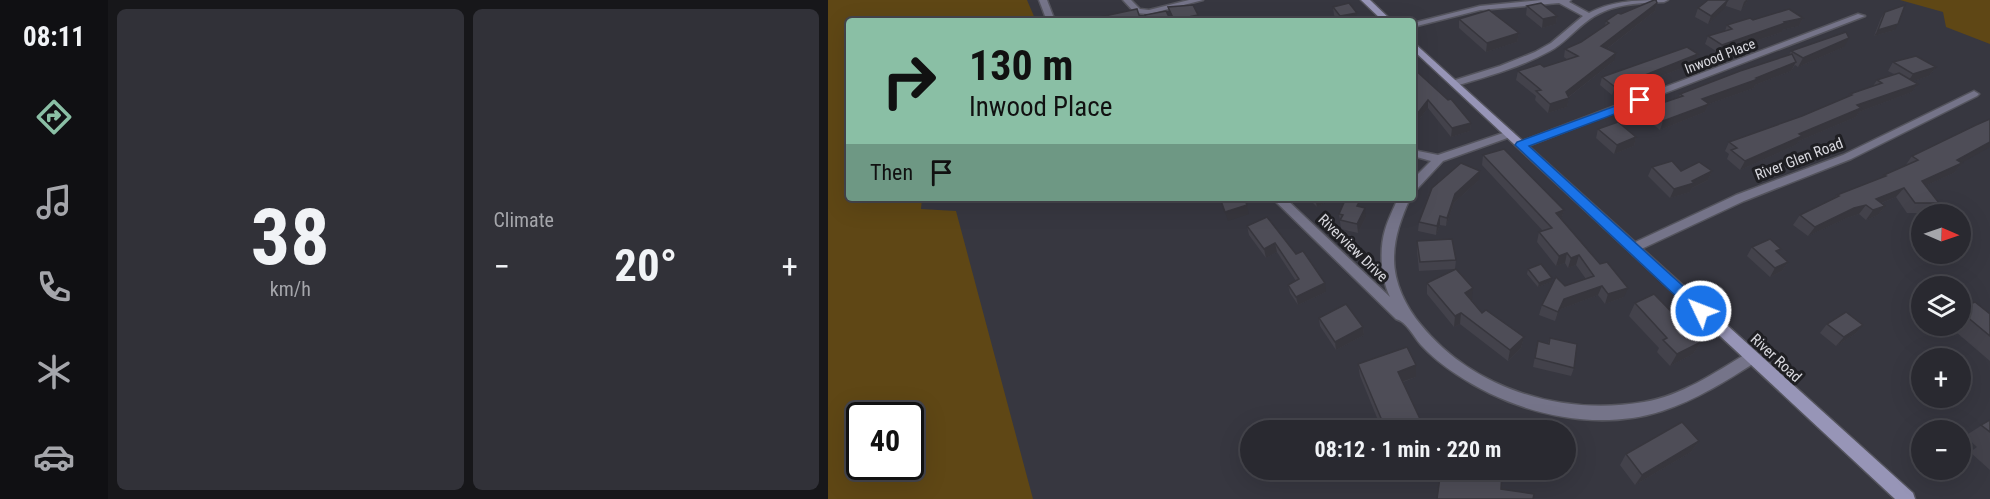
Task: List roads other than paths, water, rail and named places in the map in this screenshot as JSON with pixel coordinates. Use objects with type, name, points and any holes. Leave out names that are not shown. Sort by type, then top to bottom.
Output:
[{"type":"street","points":[[1043,0],[1050,18]]},
{"type":"street","points":[[1127,0],[1138,11],[1149,12],[1199,0]]},
{"type":"street","points":[[1365,0],[1385,18]]},
{"type":"street","points":[[1455,83],[1537,54],[1552,46],[1589,16],[1622,3],[1664,0]]},
{"type":"street","points":[[1416,24],[1480,8],[1564,1],[1589,16]]},
{"type":"street","name":"Inwood Place","points":[[1521,145],[1861,16]]},
{"type":"street","name":"River Road","points":[[1416,48],[1906,499]]},
{"type":"street","name":"River Glen Road","points":[[1633,248],[1740,198],[1847,157],[1974,94]]},
{"type":"street","points":[[1416,183],[1439,159],[1509,134]]},
{"type":"street","points":[[1416,154],[1439,159]]},
{"type":"street","name":"Riverview Drive","points":[[1281,201],[1338,258],[1449,361],[1508,395],[1563,409],[1595,412],[1630,411],[1682,399],[1751,358]]},
{"type":"street","points":[[1402,201],[1390,225],[1387,255],[1388,273],[1394,293],[1407,320]]}]
